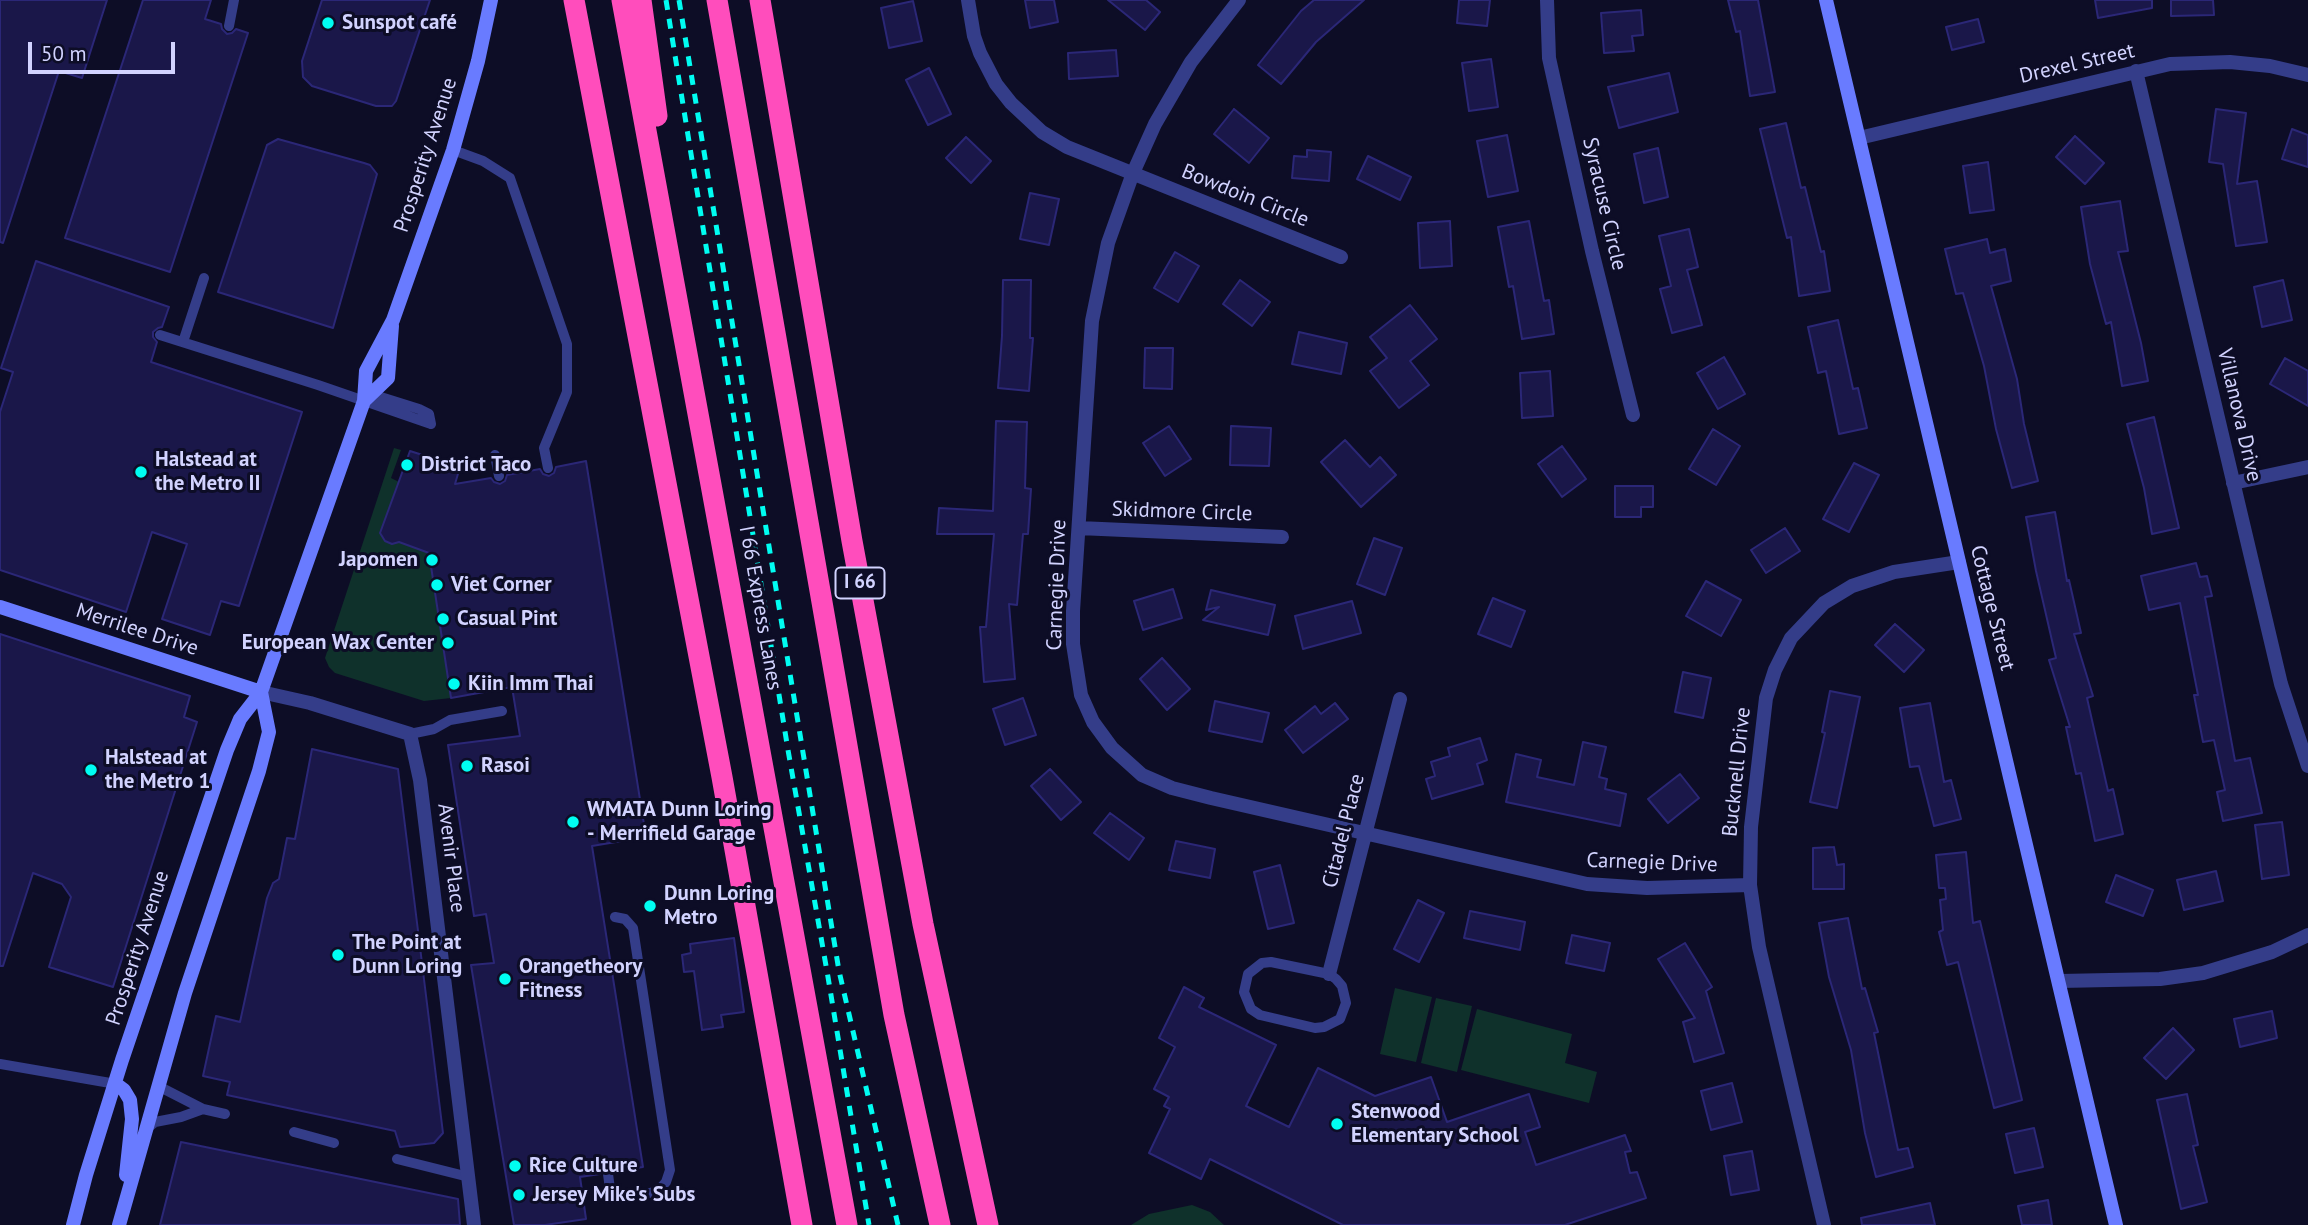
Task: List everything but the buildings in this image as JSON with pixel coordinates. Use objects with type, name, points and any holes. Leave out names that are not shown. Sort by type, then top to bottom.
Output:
[{"type":"highway","points":[[574,0],[722,777],[802,1225]]},
{"type":"highway","name":"I 66 Express Lanes","points":[[622,0],[847,1225]]},
{"type":"highway","points":[[640,0],[699,414]]},
{"type":"highway","points":[[717,0],[889,989],[940,1225]]},
{"type":"highway","name":"I 66","points":[[760,0],[852,541],[923,924],[988,1225]]},
{"type":"main road","name":"Prosperity Avenue","points":[[73,1225],[86,1175],[227,750],[240,719],[261,692],[366,396],[366,371],[393,320],[453,150],[478,61],[491,0]]},
{"type":"main road","name":"Cottage Street","points":[[1826,0],[2116,1225]]},
{"type":"main road","name":"Prosperity Avenue","points":[[366,396],[388,378],[393,320]]},
{"type":"main road","name":"Merrilee Drive","points":[[0,607],[261,692]]},
{"type":"main road","points":[[120,1222],[185,993],[259,771],[269,732],[261,692]]},
{"type":"main road","points":[[116,1084],[130,1100],[132,1119],[120,1222]]},
{"type":"street","name":"Bowdoin Circle","points":[[968,0],[974,36],[996,84],[1011,103],[1042,132],[1067,147],[1340,257]]},
{"type":"street","name":"Carnegie Drive","points":[[1239,0],[1191,62],[1155,124],[1133,173],[1108,243],[1092,321],[1073,645],[1081,695],[1093,722],[1112,748],[1142,775],[1172,788],[1566,880],[1602,886],[1647,888],[1750,885]]},
{"type":"street","name":"Syracuse Circle","points":[[1547,0],[1549,58],[1592,251],[1633,415]]},
{"type":"street","name":"Drexel Street","points":[[1859,138],[2170,64],[2230,62],[2270,66],[2308,75]]},
{"type":"street","name":"Villanova Drive","points":[[2136,71],[2281,684],[2308,766]]},
{"type":"street","points":[[2233,483],[2308,467]]},
{"type":"street","name":"Skidmore Circle","points":[[1079,528],[1282,537]]},
{"type":"street","name":"Bucknell Drive","points":[[1824,1225],[1759,947],[1750,885],[1751,827],[1766,698],[1775,670],[1791,638],[1824,603],[1852,586],[1894,572],[1959,562]]},
{"type":"street","points":[[261,692],[310,703],[410,734]]},
{"type":"street","name":"Citadel Place","points":[[1329,974],[1400,699]]},
{"type":"street","name":"Avenir Place","points":[[410,734],[420,780],[474,1225]]},
{"type":"street","points":[[2060,981],[2160,979],[2203,973],[2272,952],[2308,935]]},
{"type":"lane","points":[[229,26],[234,0]]},
{"type":"lane","points":[[453,150],[498,169],[510,178],[567,344],[567,392],[544,448],[548,468]]},
{"type":"lane","points":[[183,342],[204,278]]},
{"type":"lane","points":[[160,335],[419,409],[429,414],[431,424],[366,396]]},
{"type":"lane","points":[[495,455],[499,476]]},
{"type":"lane","points":[[410,734],[434,729],[450,720],[502,711]]},
{"type":"lane","points":[[608,1174],[610,1189],[620,1196],[632,1197],[658,1191],[666,1182],[670,1170],[633,928],[625,919],[615,916]]},
{"type":"lane","points":[[1262,963],[1282,964],[1329,974],[1342,986],[1346,1003],[1340,1019],[1324,1027],[1315,1028],[1260,1015],[1251,1009],[1244,992],[1248,974],[1262,963]]},
{"type":"lane","points":[[0,1064],[116,1084]]},
{"type":"lane","points":[[160,1087],[202,1109],[225,1114]]},
{"type":"lane","points":[[145,1130],[155,1122],[181,1117],[202,1109]]},
{"type":"lane","points":[[294,1132],[334,1143]]},
{"type":"lane","points":[[397,1159],[469,1177]]},
{"type":"green space","points":[[394,448],[401,450],[391,478],[399,482],[380,533],[385,541],[392,544],[399,542],[429,553],[451,698],[424,701],[335,673],[325,658]]},
{"type":"green space","points":[[1395,988],[1432,997],[1416,1062],[1380,1054]]},
{"type":"green space","points":[[1436,998],[1472,1006],[1457,1072],[1421,1063]]},
{"type":"green space","points":[[1477,1009],[1572,1034],[1565,1063],[1597,1072],[1589,1103],[1461,1070]]},
{"type":"green space","points":[[1192,1205],[1210,1212],[1224,1225],[1131,1225],[1149,1214]]},
{"type":"railway","points":[[666,0],[788,750],[869,1225]]},
{"type":"railway","points":[[679,0],[839,971],[898,1225]]},
{"type":"place","name":"Sunspot café","points":[[328,23]]},
{"type":"place","name":"District Taco","points":[[407,465]]},
{"type":"place","name":"Halstead at the Metro II","points":[[141,472]]},
{"type":"place","name":"Japomen","points":[[432,560]]},
{"type":"place","name":"Viet Corner","points":[[437,585]]},
{"type":"place","name":"Casual Pint","points":[[443,619]]},
{"type":"place","name":"European Wax Center","points":[[448,643]]},
{"type":"place","name":"Kiin Imm Thai","points":[[454,684]]},
{"type":"place","name":"Rasoi","points":[[467,766]]},
{"type":"place","name":"Halstead at the Metro 1","points":[[91,770]]},
{"type":"place","name":"WMATA Dunn Loring - Merrifield Garage","points":[[573,822]]},
{"type":"place","name":"Dunn Loring Metro","points":[[650,906]]},
{"type":"place","name":"The Point at Dunn Loring","points":[[338,955]]},
{"type":"place","name":"Orangetheory Fitness","points":[[505,979]]},
{"type":"place","name":"Stenwood Elementary School","points":[[1337,1124]]},
{"type":"place","name":"Rice Culture","points":[[515,1166]]},
{"type":"place","name":"Jersey Mike's Subs","points":[[519,1195]]}]
